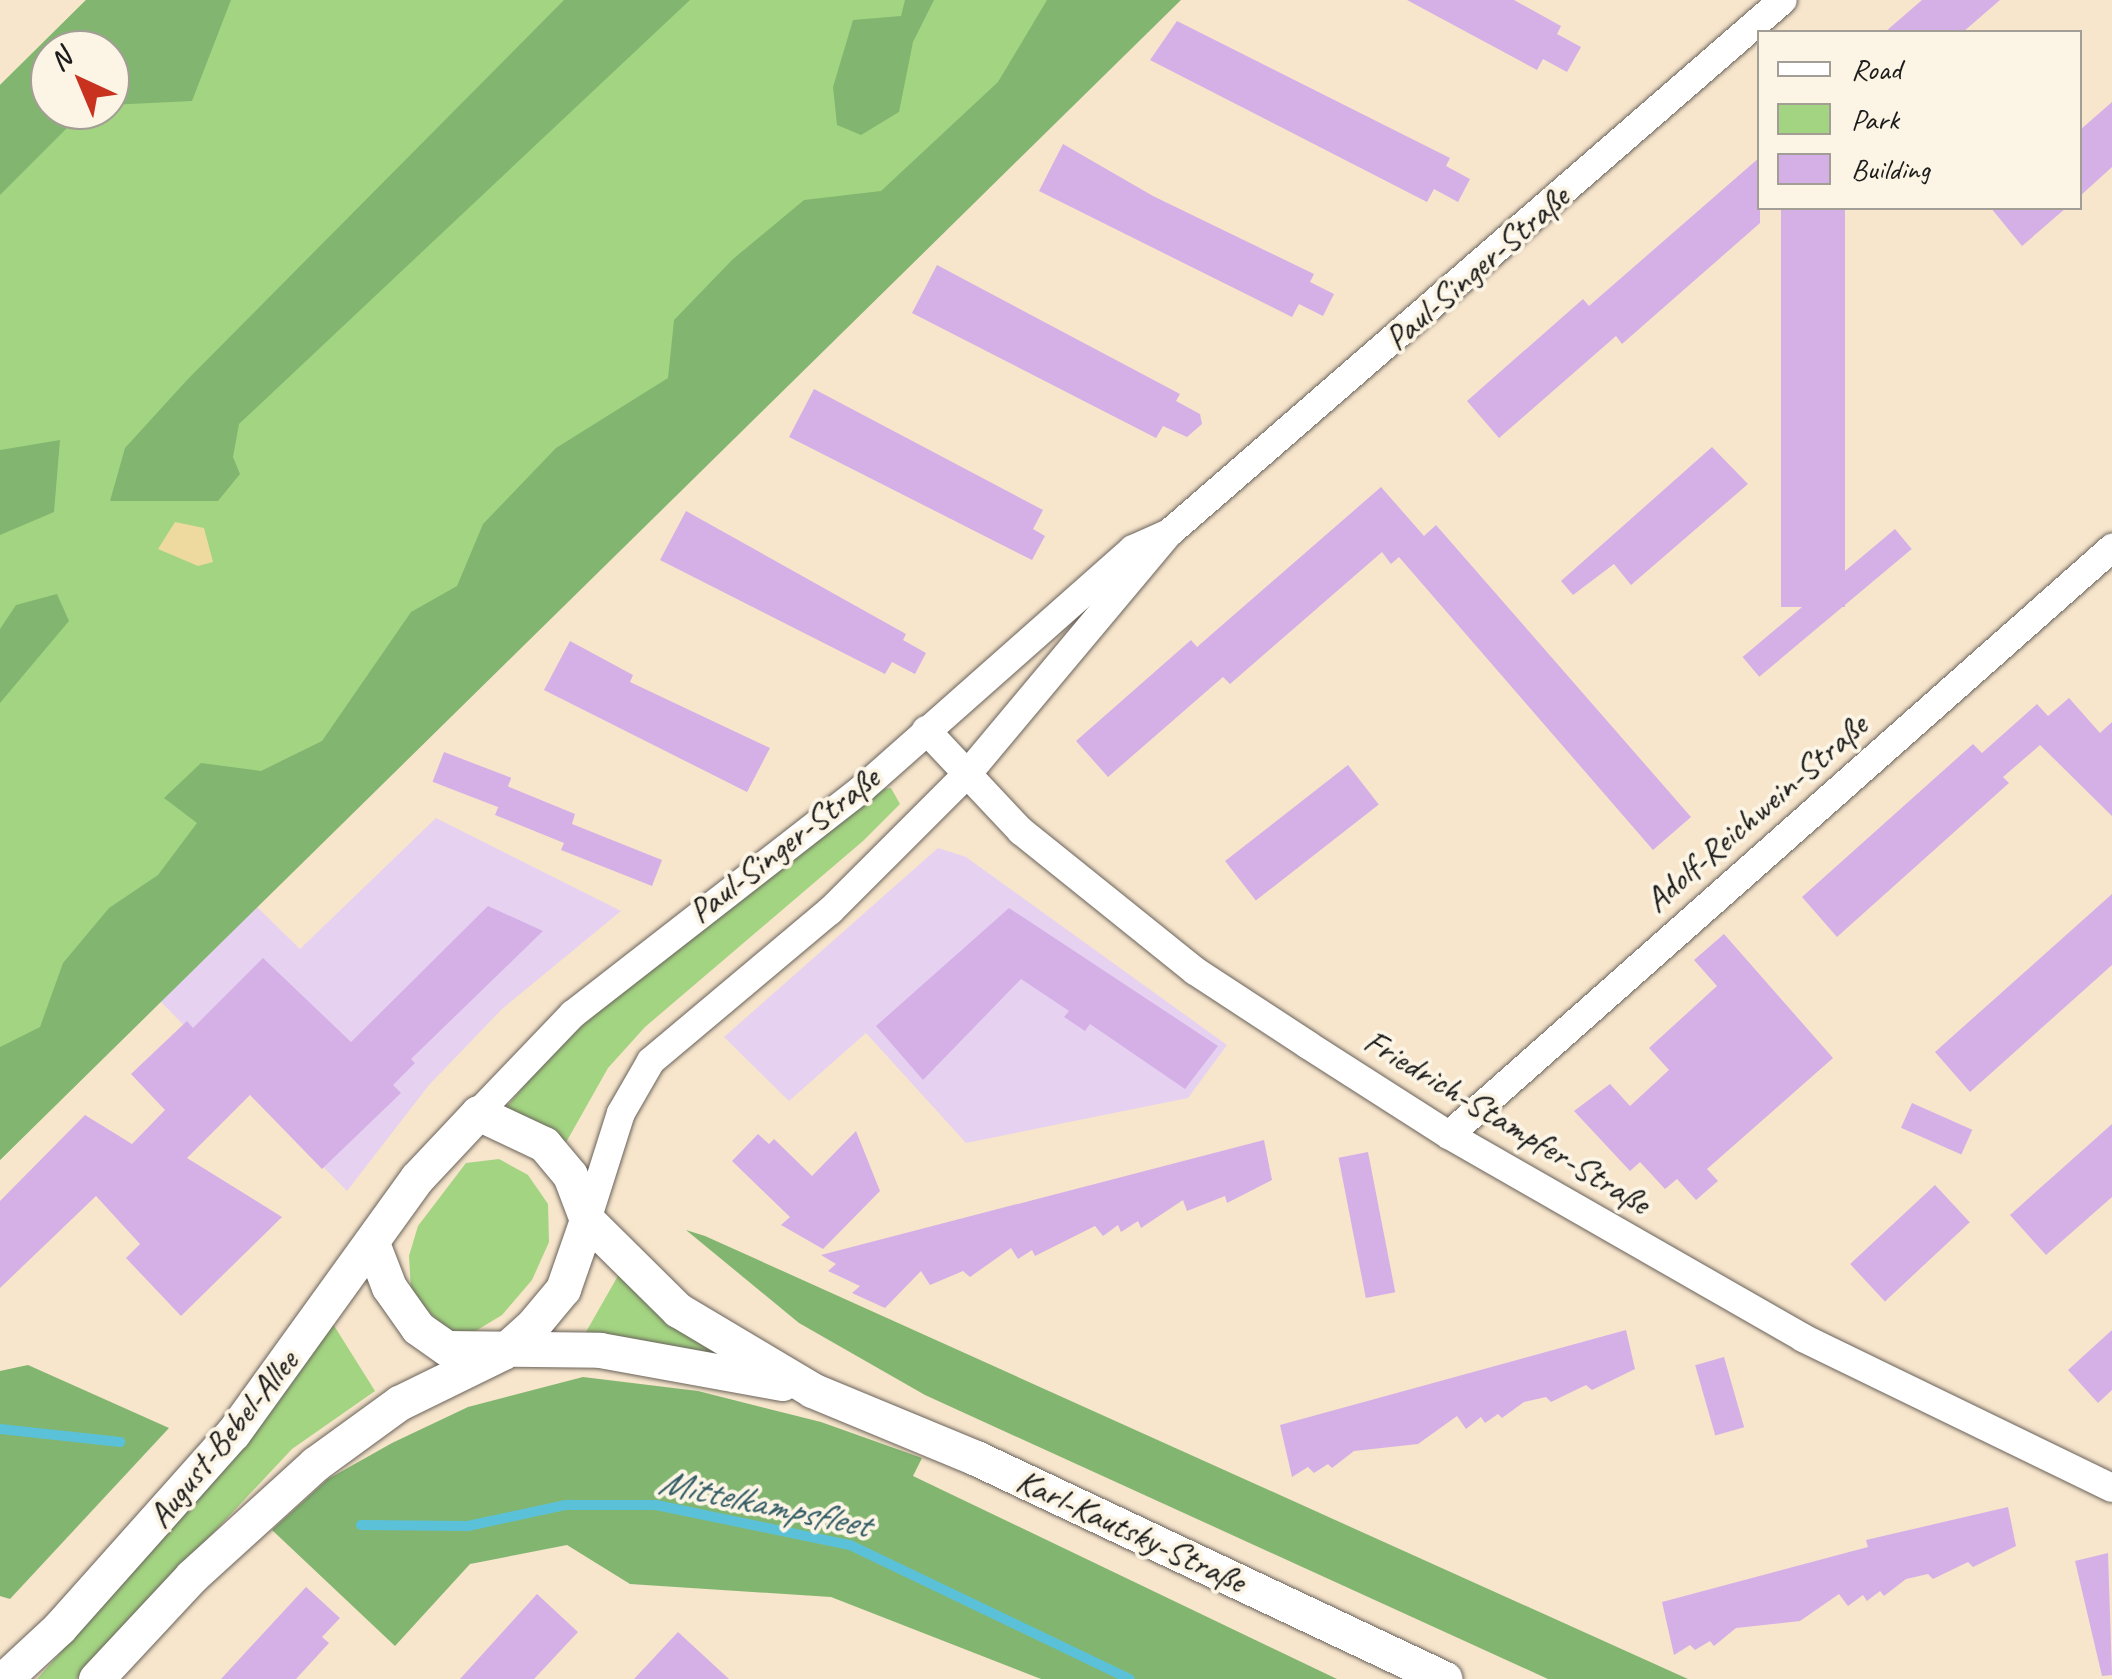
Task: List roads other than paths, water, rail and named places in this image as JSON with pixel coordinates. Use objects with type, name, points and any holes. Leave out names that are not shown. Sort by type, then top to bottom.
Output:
[{"type":"street","name":"Paul-Singer-Straße","points":[[563,1289],[621,1113],[651,1062],[830,911],[968,772],[1168,534],[1783,0]]},
{"type":"street","name":"Paul-Singer-Straße","points":[[417,1178],[574,1014],[862,789],[1132,549],[1168,534]]},
{"type":"street","name":"Adolf-Reichwein-Straße","points":[[1449,1134],[2112,548]]},
{"type":"street","name":"Friedrich-Stampfer-Straße","points":[[926,730],[1021,830],[1195,970],[1449,1134],[1803,1338],[2112,1488]]},
{"type":"street","name":"Karl-Kautsky-Straße","points":[[478,1114],[544,1144],[570,1174],[587,1220],[678,1310],[812,1390],[976,1458],[1446,1679]]},
{"type":"street","name":"August-Bebel-Allee","points":[[4,1679],[59,1628],[234,1433],[417,1178]]},
{"type":"street","name":"Karl-Kautsky-Straße","points":[[372,1243],[389,1287],[418,1328],[448,1348],[503,1352],[600,1350],[812,1390]]},
{"type":"street","name":"August-Bebel-Allee","points":[[96,1679],[192,1576],[314,1464],[400,1403],[503,1352],[563,1289]]},
{"type":"waterway","name":"Mittelkampsfleet","points":[[0,1429],[120,1442]]},
{"type":"waterway","name":"Mittelkampsfleet","points":[[361,1525],[468,1526],[565,1505],[656,1505],[850,1545],[1130,1679]]}]
